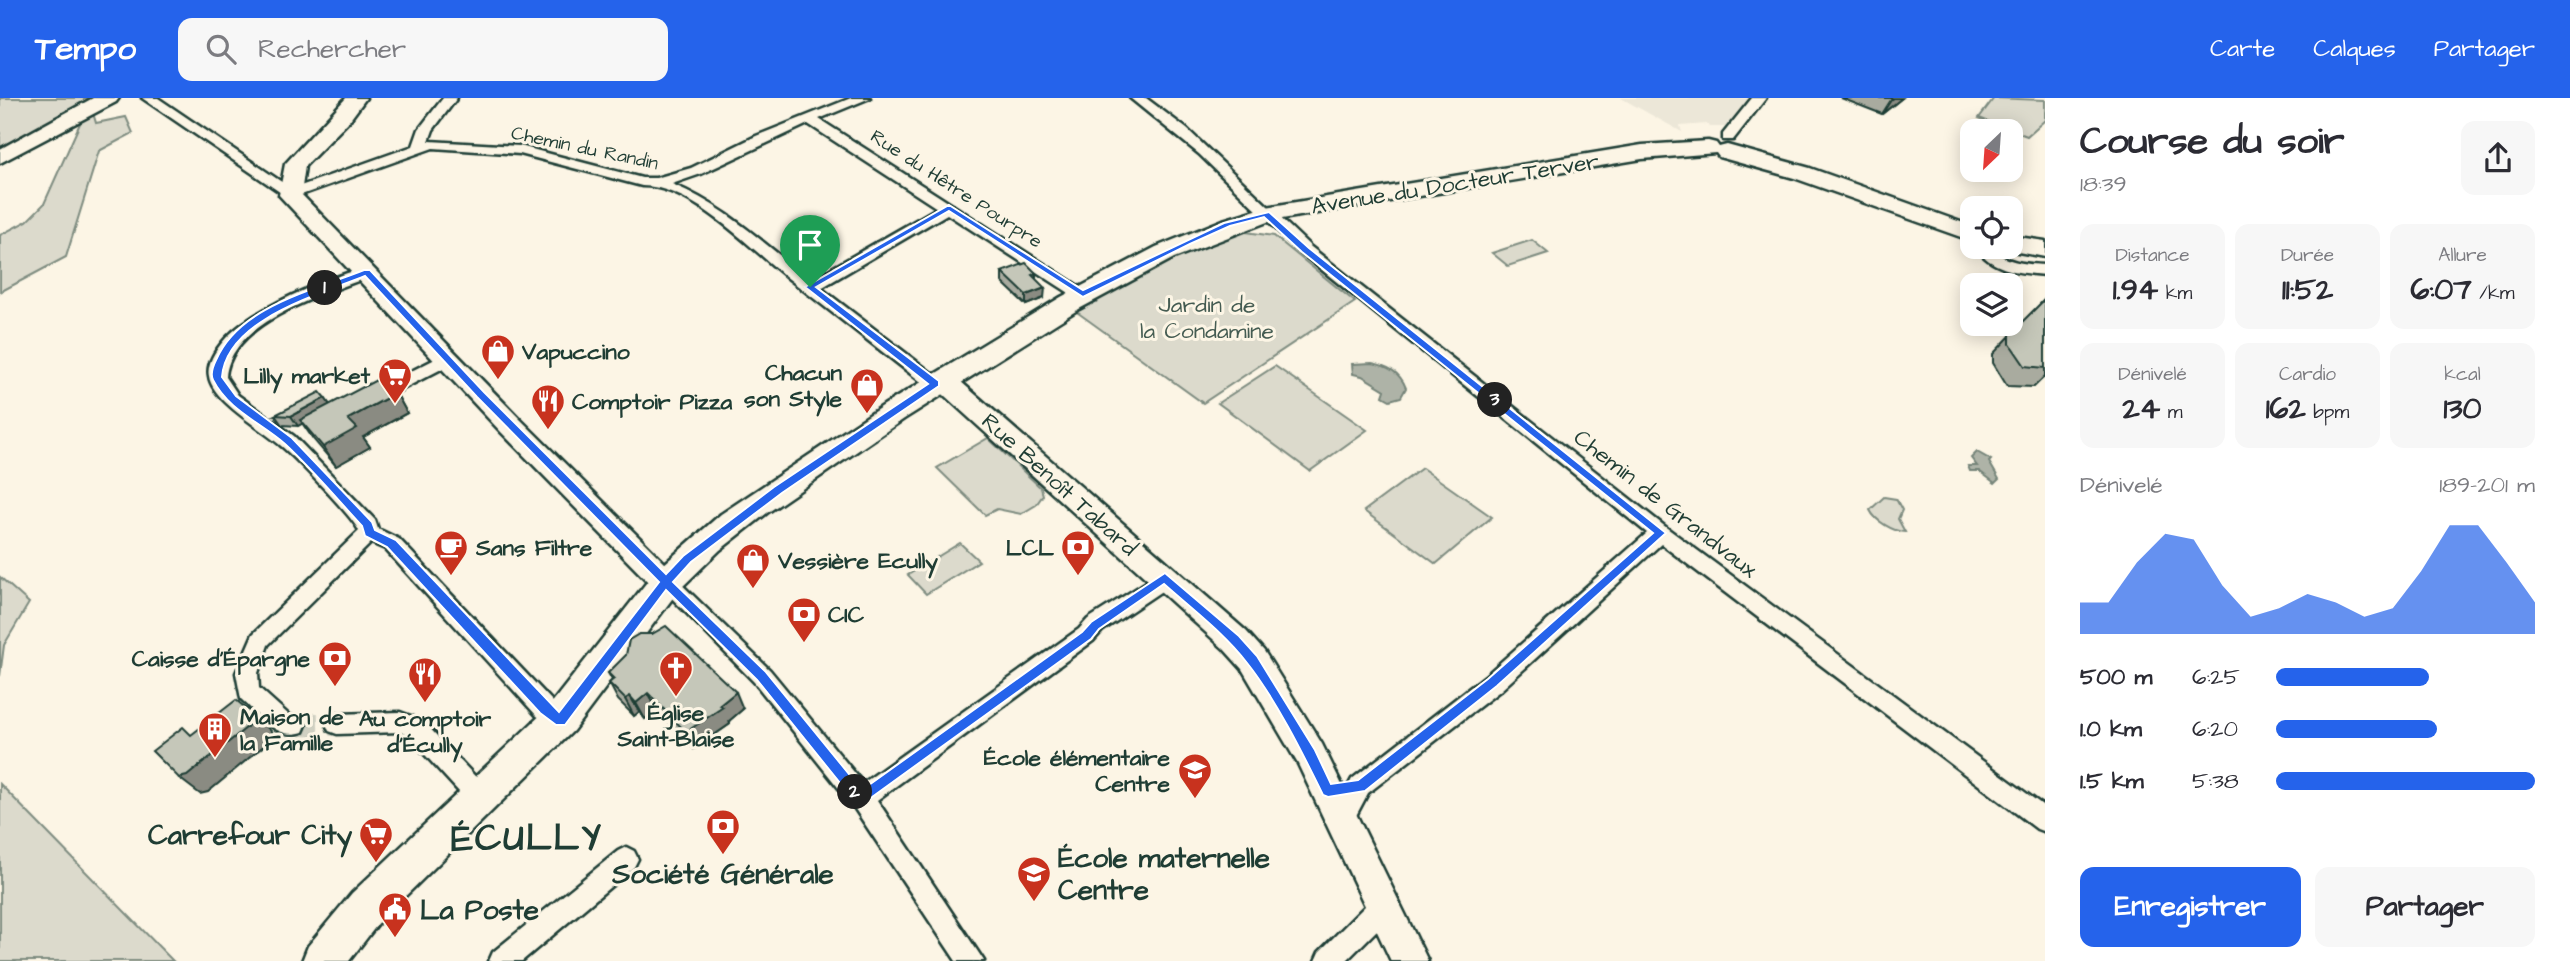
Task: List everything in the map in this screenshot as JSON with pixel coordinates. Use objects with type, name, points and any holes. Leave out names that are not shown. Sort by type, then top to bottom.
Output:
[{"type":"main road","points":[[0,157],[74,114],[109,98]]},
{"type":"main road","points":[[356,98],[342,117],[295,164],[290,195],[666,582]]},
{"type":"main road","points":[[1713,145],[1960,230]]},
{"type":"main road","name":"Avenue du Docteur Terver","points":[[323,961],[366,907],[560,720],[666,582],[687,559],[778,490],[1083,294],[1197,237],[1266,214],[1713,145]]},
{"type":"main road","points":[[2023,246],[2045,249]]},
{"type":"main road","name":"Rue Benoît Tabard","points":[[945,385],[1235,640],[1253,660],[1310,754],[1410,961]]},
{"type":"street","points":[[149,98],[290,195]]},
{"type":"street","points":[[420,147],[425,129],[450,98]]},
{"type":"street","name":"Chemin du Randin","points":[[290,195],[432,144],[520,150],[642,182],[658,183],[685,176],[748,144],[863,98]]},
{"type":"street","points":[[1138,98],[1226,171],[1266,214]]},
{"type":"street","points":[[1713,145],[1759,98]]},
{"type":"street","name":"Rue du Hêtre Pourpre","points":[[809,118],[1083,294]]},
{"type":"street","points":[[658,183],[700,200],[752,237],[769,256],[810,287],[945,385]]},
{"type":"street","points":[[810,287],[949,207]]},
{"type":"street","name":"Chemin de Grandvaux","points":[[1266,214],[1306,250],[1660,533],[2045,821]]},
{"type":"street","points":[[1996,259],[2007,265],[2045,270]]},
{"type":"street","points":[[367,272],[285,305],[237,334],[225,350],[218,366],[217,377],[223,389],[271,429],[296,436],[368,525],[369,533]]},
{"type":"street","points":[[352,408],[447,359]]},
{"type":"street","points":[[295,725],[284,724],[248,692],[247,673],[255,648],[285,614],[369,533]]},
{"type":"street","points":[[369,533],[391,544],[545,709],[560,720]]},
{"type":"street","points":[[1342,819],[1360,786],[1493,682],[1660,533]]},
{"type":"street","points":[[861,798],[1083,638],[1095,625],[1165,578]]},
{"type":"street","points":[[666,582],[762,676],[861,798],[971,961]]},
{"type":"street","points":[[337,724],[400,722],[414,727],[480,797]]},
{"type":"street","points":[[1328,790],[1360,786]]},
{"type":"street","points":[[502,961],[626,859]]},
{"type":"street","points":[[1328,961],[1374,915],[1388,912]]},
{"type":"shaded area","points":[[1621,98],[1751,98],[1727,127],[1710,127],[1707,124],[1680,126],[1682,132]]},
{"type":"shaded area","points":[[1372,363],[1397,374],[1406,388],[1401,397],[1390,400],[1383,396],[1385,390],[1362,376],[1353,374],[1352,364]]},
{"type":"shaded area","points":[[1977,452],[1991,460],[1989,462],[1999,479],[1995,483],[1979,471],[1970,471],[1968,466],[1977,466],[1971,458]]},
{"type":"green space","points":[[0,98],[96,98],[0,151]]},
{"type":"green space","points":[[1994,98],[2045,100],[2045,120],[2027,136],[2023,134],[2023,119],[1979,118]]},
{"type":"green space","points":[[93,113],[96,123],[126,117],[133,133],[99,151],[66,257],[0,292],[0,235],[27,221],[44,204],[81,121]]},
{"type":"green space","name":"Jardin de la Condamine","points":[[1232,230],[1274,236],[1355,302],[1203,403],[1074,310],[1197,245]]},
{"type":"green space","points":[[1532,240],[1548,253],[1508,266],[1492,253]]},
{"type":"green space","points":[[1275,366],[1367,430],[1310,471],[1218,403]]},
{"type":"green space","points":[[988,438],[1041,488],[1043,495],[1036,505],[1021,514],[997,509],[985,515],[937,468]]},
{"type":"green space","points":[[1422,468],[1492,517],[1436,564],[1364,511]]},
{"type":"green space","points":[[1884,497],[1896,499],[1902,510],[1898,519],[1905,532],[1885,525],[1870,510]]},
{"type":"green space","points":[[960,543],[979,561],[926,594],[908,575]]},
{"type":"green space","points":[[0,577],[29,603],[4,645],[0,676]]},
{"type":"green space","points":[[0,784],[173,961],[0,961]]},
{"type":"building","points":[[1026,263],[1036,273],[1032,275],[1045,288],[1026,295],[1002,272]]},
{"type":"building","points":[[2045,299],[2045,368],[2025,366],[2010,344],[2010,336],[2023,336],[2023,321]]},
{"type":"building","points":[[382,377],[396,393],[348,419],[357,428],[323,447],[300,420]]},
{"type":"building","points":[[320,392],[325,398],[291,416],[275,415]]},
{"type":"building","name":"Église Saint-Blaise","points":[[666,626],[736,692],[720,705],[723,707],[686,732],[648,693],[636,703],[630,696],[625,699],[609,683],[614,679],[608,673],[626,655],[629,640],[639,634],[652,634]]},
{"type":"building","points":[[236,700],[254,715],[247,727],[187,776],[179,778],[152,751],[183,727],[191,735]]},
{"type":"tunnel","points":[[295,725],[337,724]]},
{"type":"place","name":"Vapuccino","points":[[498,381]]},
{"type":"place","name":"Lilly market","points":[[395,405]]},
{"type":"place","name":"Chacun son Style","points":[[867,415]]},
{"type":"place","name":"Comptoir Pizza","points":[[548,431]]},
{"type":"place","name":"Sans Filtre","points":[[451,577]]},
{"type":"place","name":"LCL","points":[[1078,577]]},
{"type":"place","name":"Vessière Ecully","points":[[753,590]]},
{"type":"place","name":"CIC","points":[[804,644]]},
{"type":"place","name":"Caisse d'Épargne","points":[[335,688]]},
{"type":"place","name":"Église Saint-Blaise","points":[[676,698]]},
{"type":"place","name":"Au comptoir d'Écully","points":[[425,704]]},
{"type":"place","name":"Maison de la Famille","points":[[215,759]]},
{"type":"place","name":"École élémentaire Centre","points":[[1195,800]]},
{"type":"place","name":"Société Générale","points":[[723,856]]},
{"type":"place","name":"Carrefour City","points":[[376,864]]},
{"type":"place","name":"École maternelle Centre","points":[[1034,903]]},
{"type":"place","name":"La Poste","points":[[395,939]]},
{"type":"district","name":"ÉCULLY","points":[[527,837]]},
{"type":"route","points":[[810,287],[935,384],[778,490],[687,559],[666,582],[481,395],[367,272],[285,305],[246,327],[237,334],[220,358],[217,377],[232,399],[288,441],[368,525],[369,533],[391,544],[545,709],[560,720],[585,691],[666,582],[762,676],[861,798],[1086,635],[1095,625],[1165,578],[1235,640],[1253,660],[1310,754],[1328,790],[1360,786],[1493,682],[1660,533],[1306,250],[1266,214],[1227,225],[1187,242],[1083,294],[949,207],[810,287]]}]
